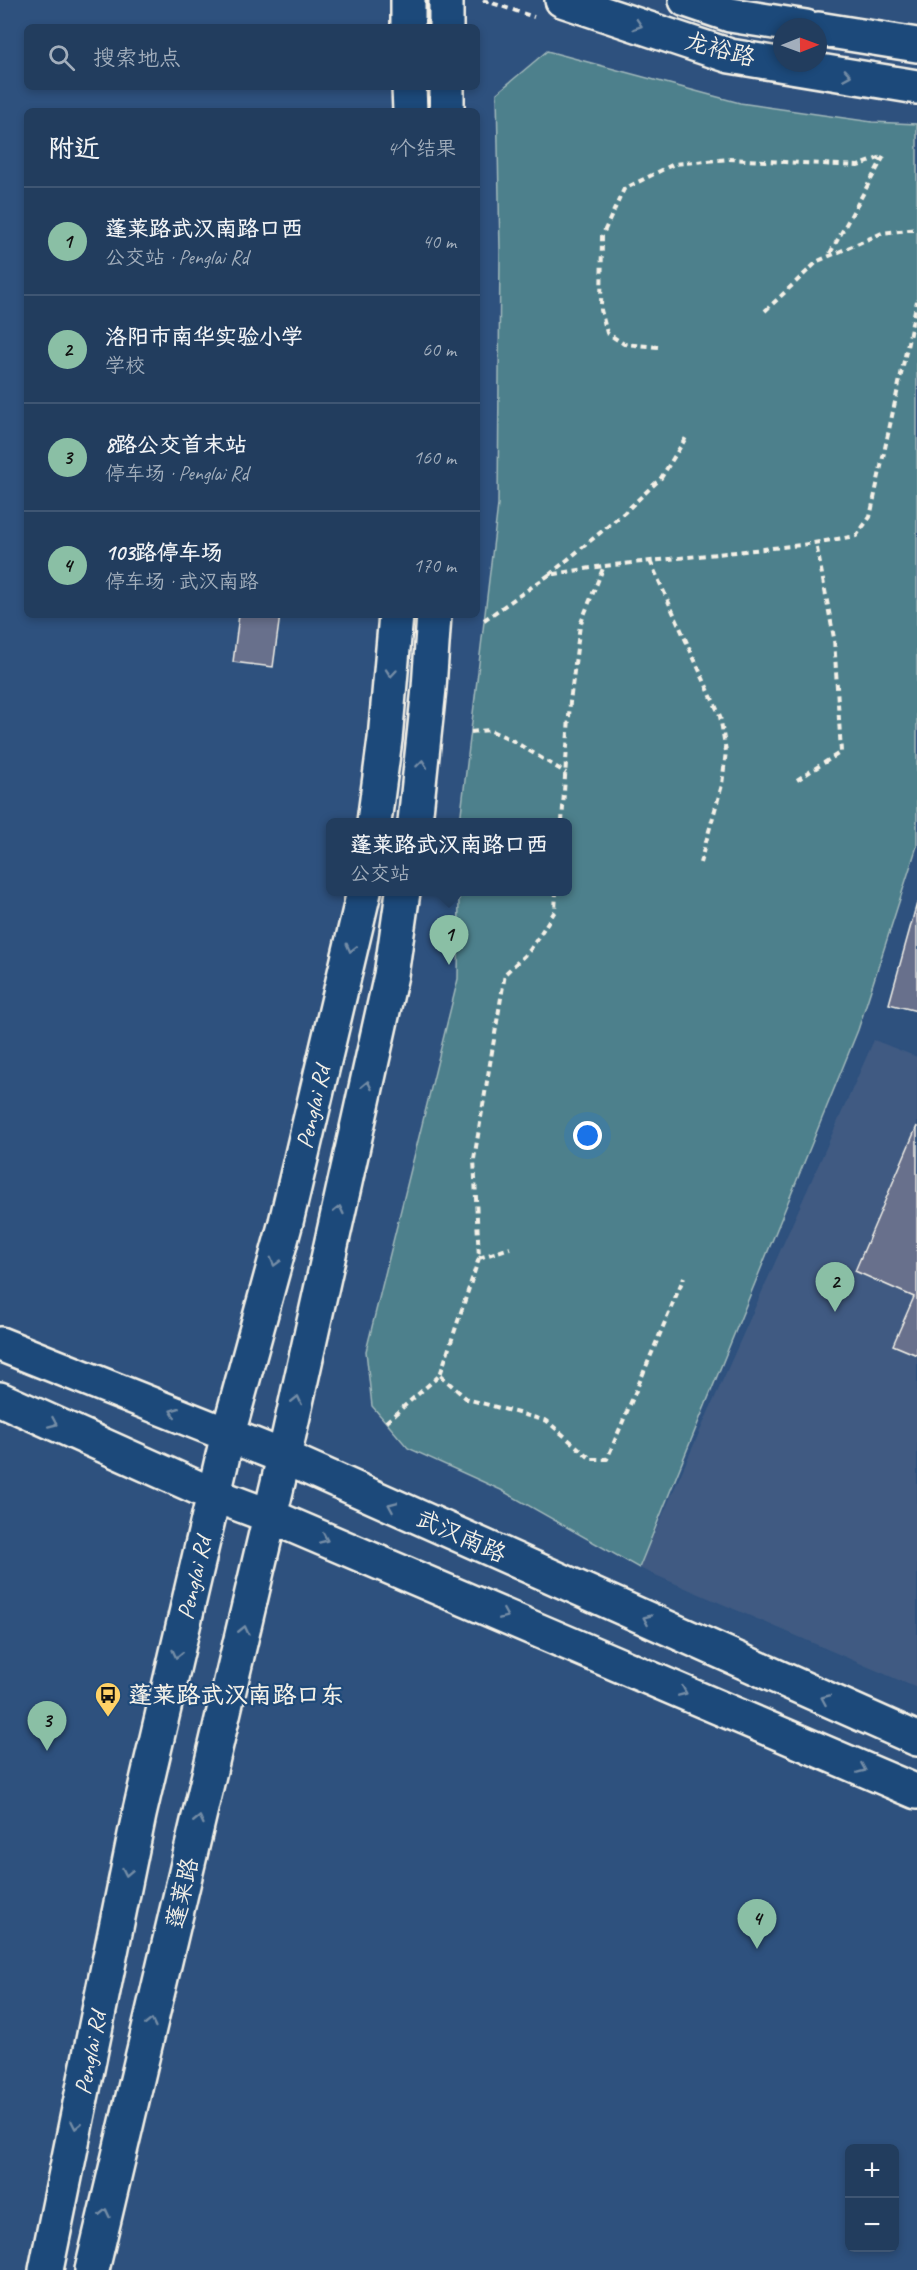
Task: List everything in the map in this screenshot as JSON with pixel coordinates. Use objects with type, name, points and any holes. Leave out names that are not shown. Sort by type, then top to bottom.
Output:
[{"type":"main road","points":[[408,0],[408,24]]},
{"type":"main road","points":[[446,0],[446,24]]},
{"type":"main road","name":"龙裕路","points":[[562,0],[730,56],[917,87]]},
{"type":"main road","name":"龙裕路","points":[[686,0],[730,15],[773,22]]},
{"type":"main road","points":[[827,30],[917,45]]},
{"type":"main road","points":[[409,90],[410,108]]},
{"type":"main road","points":[[447,90],[447,108]]},
{"type":"main road","points":[[375,818],[385,739],[396,618]]},
{"type":"main road","points":[[415,818],[434,618]]},
{"type":"main road","name":"Penglai Rd","points":[[46,2270],[139,1815],[228,1434],[286,1222],[363,896]]},
{"type":"main road","name":"Penglai Rd","points":[[270,1516],[391,975],[402,896]]},
{"type":"main road","name":"武汉南路","points":[[0,1344],[284,1457],[917,1739]]},
{"type":"main road","points":[[0,1399],[214,1495],[270,1516],[917,1792]]},
{"type":"main road","name":"蓬莱路","points":[[92,2270],[270,1516]]},
{"type":"path","points":[[658,347],[624,344],[607,333],[601,310],[602,236],[624,189],[674,164],[729,159],[858,166],[884,156],[828,258]]},
{"type":"path","points":[[765,311],[818,261],[882,233],[917,229]]},
{"type":"path","points":[[549,575],[604,566],[816,543],[856,536],[870,517],[917,301]]},
{"type":"path","points":[[484,620],[549,575],[624,513],[661,478],[687,436]]},
{"type":"path","points":[[797,780],[841,752],[834,638],[816,543]]},
{"type":"path","points":[[650,561],[720,716],[726,751],[722,785],[700,864]]},
{"type":"path","points":[[562,818],[570,702],[580,625],[604,566]]},
{"type":"path","points":[[471,732],[489,730],[566,773]]},
{"type":"path","points":[[386,1422],[440,1375],[479,1258],[474,1159],[505,974],[530,950],[555,911],[556,896]]},
{"type":"path","points":[[479,1258],[510,1248]]},
{"type":"path","points":[[440,1375],[467,1399],[547,1421],[591,1459],[607,1459],[684,1277]]},
{"type":"shaded area","points":[[874,1040],[917,1057],[917,1688],[639,1568]]},
{"type":"green space","points":[[547,51],[740,103],[872,122],[917,124],[917,846],[858,1030],[639,1568],[501,1490],[408,1448],[372,1406],[366,1351],[458,979],[459,896],[572,896],[572,818],[460,818],[498,505],[500,251],[497,93]]},
{"type":"building","points":[[239,618],[280,618],[273,667],[233,662]]},
{"type":"building","points":[[917,903],[917,1011],[889,1004]]},
{"type":"building","points":[[917,1126],[917,1355],[893,1345],[914,1297],[855,1271]]},
{"type":"place","name":"蓬莱路武汉南路口西","points":[[449,965]]},
{"type":"place","name":"洛阳市南华实验小学","points":[[835,1312]]},
{"type":"place","name":"蓬莱路武汉南路口东","points":[[108,1718]]},
{"type":"place","name":"8路公交首末站","points":[[47,1751]]},
{"type":"place","name":"103路停车场","points":[[757,1949]]}]
